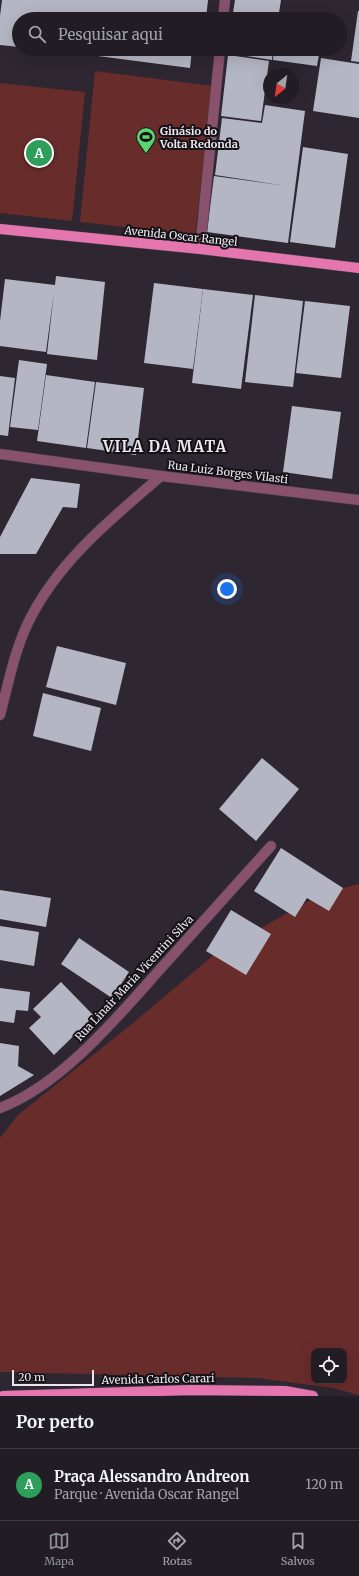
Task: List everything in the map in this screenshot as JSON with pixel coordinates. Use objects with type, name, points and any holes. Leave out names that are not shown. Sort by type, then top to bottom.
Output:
[{"type":"main road","name":"Avenida Oscar Rangel","points":[[0,229],[200,249],[359,268]]},
{"type":"main road","name":"Avenida Carlos Carari","points":[[3,1396],[191,1390],[285,1392],[313,1396]]},
{"type":"street","points":[[224,12],[225,0]]},
{"type":"street","points":[[200,249],[219,56]]},
{"type":"street","name":"Rua Luiz Borges Vilasti","points":[[0,454],[161,476],[359,500]]},
{"type":"street","points":[[0,715],[17,653],[27,625],[42,598],[70,560],[108,521],[161,476]]},
{"type":"street","name":"Rua Linair Maria Vicentini Silva","points":[[0,1108],[17,1101],[57,1075],[97,1038],[136,997],[271,846]]},
{"type":"shaded area","name":"Ginásio do Volta Redonda","points":[[95,71],[213,86],[195,235],[80,222]]},
{"type":"shaded area","points":[[0,83],[85,92],[72,221],[0,213]]},
{"type":"shaded area","points":[[359,884],[359,1395],[333,1388],[257,1378],[0,1372],[0,1138],[18,1115],[128,1027],[215,954],[323,893]]},
{"type":"building","points":[[2,0],[208,0],[207,12],[12,12],[12,46],[0,45],[0,16]]},
{"type":"building","points":[[235,0],[281,0],[279,12],[233,12]]},
{"type":"building","points":[[359,11],[359,62],[351,61]]},
{"type":"building","points":[[98,56],[191,56],[190,68]]},
{"type":"building","points":[[228,56],[269,61],[268,68],[263,68],[263,104],[261,121],[221,116]]},
{"type":"building","points":[[246,56],[272,56],[272,60]]},
{"type":"building","points":[[273,56],[319,56],[317,66],[273,60]]},
{"type":"building","points":[[321,58],[359,64],[359,118],[313,111]]},
{"type":"building","points":[[265,105],[305,111],[288,243],[207,232],[214,176],[286,186],[215,175],[222,118],[262,123]]},
{"type":"building","points":[[303,147],[348,154],[335,248],[290,242]]},
{"type":"building","points":[[56,276],[105,282],[97,360],[47,354],[54,292],[46,352],[0,346],[0,321],[5,279],[55,285]]},
{"type":"building","points":[[154,283],[203,289],[193,369],[144,363]]},
{"type":"building","points":[[203,289],[253,295],[241,389],[192,383]]},
{"type":"building","points":[[255,295],[303,301],[293,387],[245,382]]},
{"type":"building","points":[[305,301],[350,306],[341,378],[296,373]]},
{"type":"building","points":[[19,360],[47,364],[38,430],[10,427]]},
{"type":"building","points":[[46,375],[95,382],[86,448],[37,441]]},
{"type":"building","points":[[0,376],[15,378],[8,436],[0,435]]},
{"type":"building","points":[[96,382],[144,388],[136,455],[87,448]]},
{"type":"building","points":[[292,406],[341,412],[332,479],[283,472]]},
{"type":"building","points":[[31,478],[80,484],[77,508],[63,507],[36,554],[0,554],[0,537]]},
{"type":"building","points":[[57,646],[126,663],[116,705],[46,687]]},
{"type":"building","points":[[43,693],[101,708],[91,751],[33,736]]},
{"type":"building","points":[[262,758],[299,789],[256,841],[219,809]]},
{"type":"building","points":[[281,848],[343,888],[329,911],[307,898],[295,917],[254,891]]},
{"type":"building","points":[[0,890],[51,898],[46,927],[0,919]]},
{"type":"building","points":[[231,910],[271,934],[246,975],[206,951]]},
{"type":"building","points":[[0,926],[39,932],[34,966],[0,960]]},
{"type":"building","points":[[79,938],[129,972],[112,998],[61,964]]},
{"type":"building","points":[[61,982],[94,1016],[54,1055],[29,1028],[41,1017],[33,1009]]},
{"type":"building","points":[[0,988],[30,992],[28,1011],[16,1010],[14,1023],[0,1021]]},
{"type":"building","points":[[0,1043],[19,1046],[18,1066],[34,1075],[0,1096]]},
{"type":"place","name":"Praça Alessandro Andreon","points":[[39,153]]},
{"type":"place","name":"Ginásio do Volta Redonda","points":[[146,154]]},
{"type":"district","name":"VILA DA MATA","points":[[165,447]]}]
